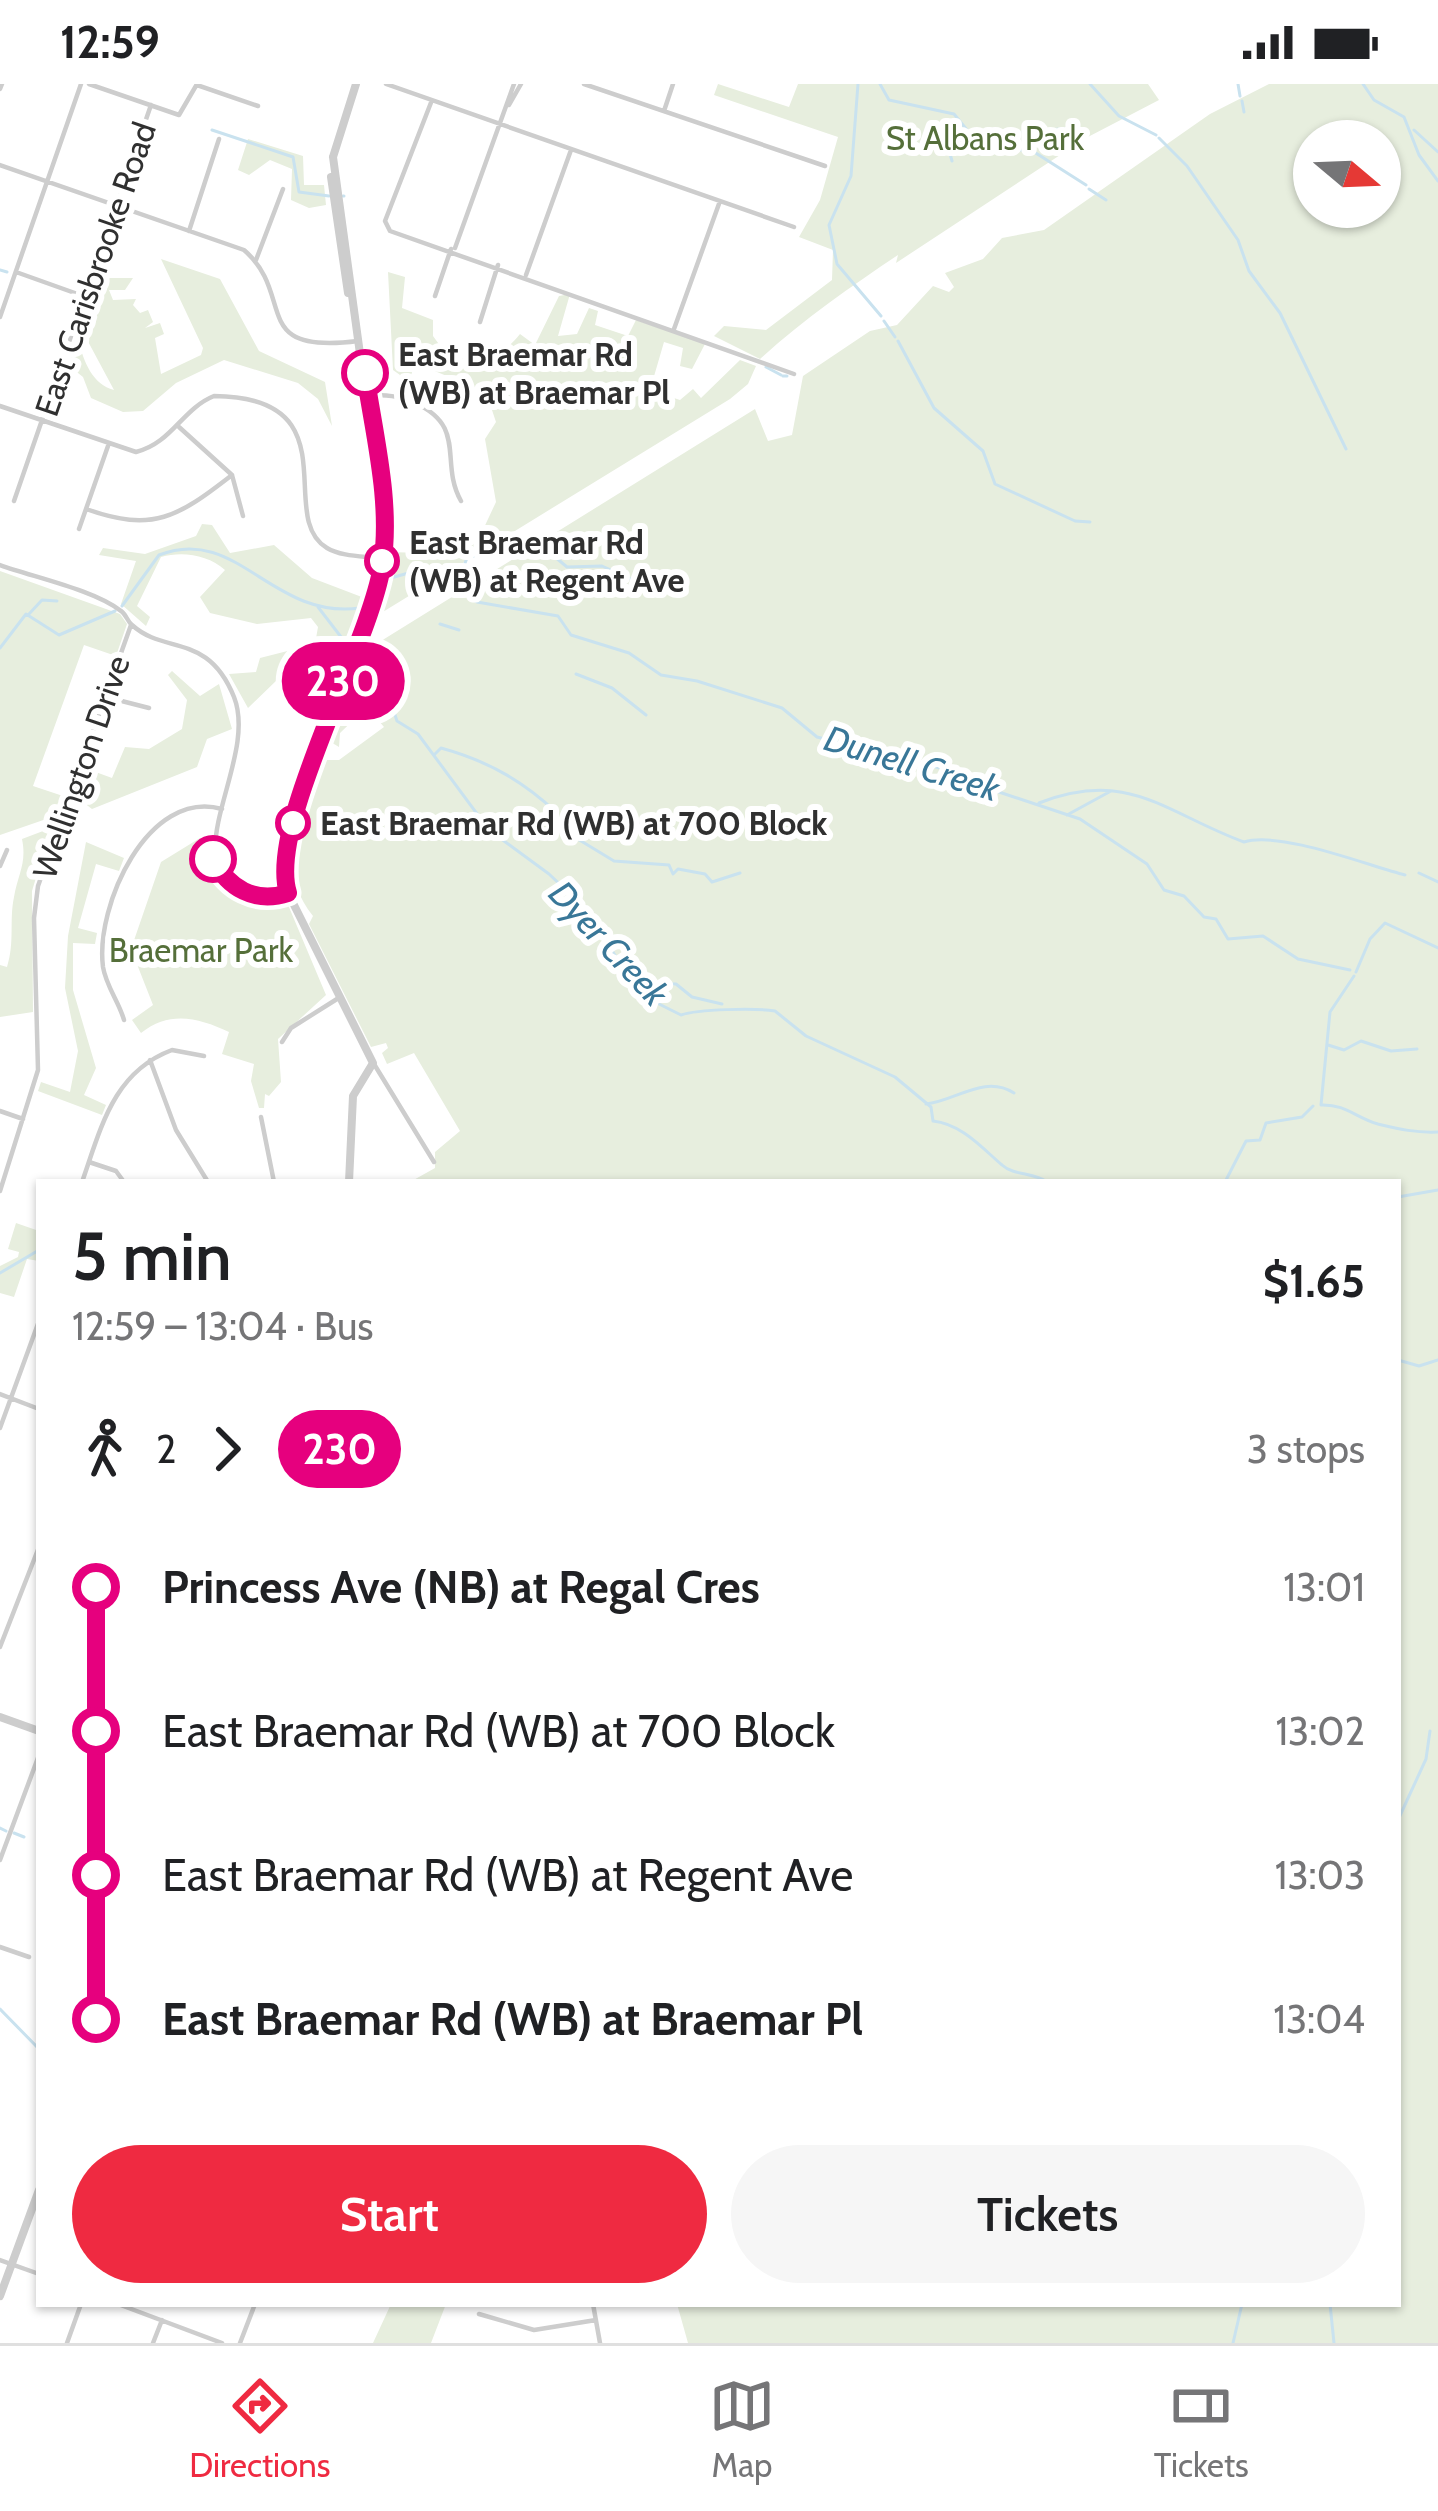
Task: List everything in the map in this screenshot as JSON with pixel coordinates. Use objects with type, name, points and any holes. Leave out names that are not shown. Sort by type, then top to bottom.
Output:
[{"type":"street","points":[[0,317],[85,84],[151,105]]},
{"type":"street","points":[[197,84],[258,106]]},
{"type":"street","name":"East Carisbrooke Road","points":[[14,501],[151,105],[182,113],[197,84]]},
{"type":"street","points":[[356,84],[333,157],[384,512],[382,559],[287,841],[288,893],[337,999],[434,1162]]},
{"type":"street","points":[[386,84],[501,120],[794,227]]},
{"type":"street","points":[[435,296],[518,84]]},
{"type":"street","points":[[584,84],[825,166]]},
{"type":"street","points":[[664,110],[673,84]]},
{"type":"street","points":[[432,100],[386,226],[794,374]]},
{"type":"street","points":[[189,231],[219,139]]},
{"type":"street","points":[[526,275],[572,149]]},
{"type":"street","points":[[0,164],[244,250],[256,260],[279,321],[295,337],[320,344],[360,336]]},
{"type":"street","points":[[256,260],[283,189]]},
{"type":"street","points":[[674,329],[720,201]]},
{"type":"street","points":[[480,322],[498,265]]},
{"type":"street","points":[[16,272],[86,297]]},
{"type":"street","points":[[368,397],[392,395],[438,416],[448,431],[461,501]]},
{"type":"street","points":[[0,406],[136,452],[151,448],[191,410],[214,396],[245,400],[286,417],[299,435],[320,542],[336,552],[382,559]]},
{"type":"street","points":[[178,426],[232,475],[243,517]]},
{"type":"street","points":[[448,431],[456,428]]},
{"type":"street","points":[[79,529],[108,446]]},
{"type":"street","points":[[86,509],[142,523],[182,511],[232,475]]},
{"type":"street","points":[[0,566],[112,606],[131,625],[200,654],[233,694],[240,748],[212,840],[222,875],[261,897],[288,893]]},
{"type":"street","name":"Wellington Drive","points":[[0,1191],[38,1070],[34,918],[38,886],[131,625]]},
{"type":"street","points":[[106,697],[149,709]]},
{"type":"street","points":[[124,1020],[105,976],[103,953],[134,851],[152,829],[193,805],[222,809]]},
{"type":"street","points":[[0,866],[7,850]]},
{"type":"street","points":[[282,1042],[291,1028],[337,999]]},
{"type":"street","points":[[83,1179],[119,1089],[150,1060],[182,1049],[204,1056]]},
{"type":"street","points":[[150,1060],[176,1130],[206,1179]]},
{"type":"street","points":[[349,1179],[353,1096],[373,1063]]},
{"type":"street","points":[[0,1111],[25,1120]]},
{"type":"street","points":[[261,1117],[273,1179]]},
{"type":"street","points":[[89,1162],[116,1171],[122,1179]]},
{"type":"street","points":[[0,1428],[36,1329]]},
{"type":"street","points":[[0,1394],[36,1407]]},
{"type":"street","points":[[0,1647],[36,1555]]},
{"type":"street","points":[[0,1717],[36,1730]]},
{"type":"street","points":[[0,1860],[36,1763]]},
{"type":"street","points":[[0,1947],[29,1958]]},
{"type":"street","points":[[0,2296],[36,2198]]},
{"type":"street","points":[[0,2260],[36,2274]]},
{"type":"street","points":[[67,2343],[80,2307]]},
{"type":"street","points":[[126,2307],[222,2343]]},
{"type":"street","points":[[240,2343],[254,2307]]},
{"type":"street","points":[[594,2307],[600,2343]]},
{"type":"street","points":[[479,2314],[534,2330],[596,2320]]},
{"type":"street","points":[[153,2343],[162,2320]]},
{"type":"green space","name":"St Albans Park","points":[[718,84],[789,107],[798,84],[1148,84],[1159,100],[1086,138],[896,263],[898,255],[760,359],[714,336],[724,326],[766,330],[832,280],[833,250],[799,237],[820,200],[838,137],[714,95]]},
{"type":"green space","points":[[1269,84],[1438,84],[1438,2343],[688,2343],[678,2307],[1401,2307],[1401,1179],[415,1179],[435,1168],[435,1152],[460,1131],[414,1053],[387,1064],[382,1053],[388,1048],[386,1043],[371,1047],[309,924],[313,916],[295,879],[294,841],[324,760],[339,760],[384,727],[367,707],[340,733],[339,747],[329,741],[360,654],[755,409],[768,441],[792,435],[803,376],[870,331],[897,325],[933,286],[949,292],[954,287],[945,273],[983,259],[1002,238],[1044,230],[1210,114]]},
{"type":"green space","points":[[248,139],[303,156],[304,185],[324,185],[326,205],[309,208],[291,200],[292,169],[270,160],[249,175],[238,170]]},
{"type":"green space","points":[[161,259],[220,279],[259,351],[325,382],[332,426],[318,399],[298,383],[224,360],[176,383],[143,411],[123,412],[91,398],[83,377],[68,365],[79,341],[90,371],[114,390],[84,334],[94,304],[103,302],[97,289],[107,278],[133,278],[125,290],[109,290],[113,300],[136,299],[133,305],[140,313],[148,310],[153,322],[145,328],[160,323],[164,334],[155,338],[161,374],[201,355],[203,348]]},
{"type":"green space","points":[[388,272],[405,277],[402,308],[433,320],[433,336],[449,358],[488,356],[505,349],[520,334],[535,345],[559,296],[570,294],[558,336],[577,334],[589,308],[598,311],[595,325],[628,336],[636,320],[705,344],[692,369],[680,366],[683,348],[664,342],[650,390],[680,400],[693,389],[701,398],[740,360],[756,366],[748,384],[730,399],[373,618],[389,552],[422,553],[423,533],[481,534],[496,502],[485,439],[496,422],[486,392],[415,363],[405,394],[397,390],[400,375],[393,370]]},
{"type":"green space","points":[[202,524],[212,525],[230,553],[274,545],[312,578],[367,599],[350,651],[277,680],[248,708],[229,674],[256,672],[260,658],[315,644],[318,627],[311,618],[257,624],[210,613],[200,597],[225,570],[186,555],[161,557],[137,606],[150,617],[146,626],[121,604],[136,561],[99,555],[103,548],[145,554],[196,536]]},
{"type":"green space","points":[[0,571],[120,614],[127,624],[116,656],[84,645],[33,786],[63,796],[55,816],[0,835]]},
{"type":"green space","points":[[172,671],[200,696],[219,684],[232,729],[207,739],[197,767],[92,809],[79,799],[69,801],[82,767],[112,778],[125,747],[149,749],[182,729],[187,700],[168,675]]},
{"type":"green space","points":[[51,828],[32,891],[33,1012],[0,1017],[0,965],[7,967],[9,958],[22,839]]},
{"type":"green space","name":"Braemar Park","points":[[200,838],[206,840],[209,862],[219,882],[234,896],[257,903],[286,900],[326,995],[278,1039],[281,1082],[269,1096],[265,1094],[264,1108],[259,1108],[251,1081],[254,1064],[222,1054],[229,1032],[207,1023],[174,1019],[141,1033],[132,1020],[153,1005],[131,949],[161,862]]},
{"type":"green space","points":[[86,842],[124,858],[119,871],[96,864],[78,928],[97,933],[95,944],[73,943],[73,990],[96,1068],[84,1095],[106,1105],[102,1115],[38,1091],[41,1082],[70,1092],[78,1051],[65,988],[68,936]]},
{"type":"green space","points":[[16,1223],[36,1230],[36,1260],[27,1259],[14,1297],[0,1293],[0,1266],[19,1252],[8,1249]]},
{"type":"green space","points":[[390,2307],[445,2307],[431,2343],[373,2343]]},
{"type":"waterway","points":[[858,84],[851,176],[829,225],[837,264],[881,316]]},
{"type":"waterway","points":[[880,84],[889,100],[954,114],[967,130],[999,150],[1031,150],[1086,185]]},
{"type":"waterway","points":[[1090,84],[1119,116],[1156,135]]},
{"type":"waterway","points":[[1238,84],[1240,96]]},
{"type":"waterway","points":[[1363,84],[1374,100],[1404,117],[1419,155],[1438,181]]},
{"type":"waterway","points":[[1242,101],[1244,112]]},
{"type":"waterway","points":[[1023,132],[1073,128]]},
{"type":"waterway","points":[[212,130],[293,157],[299,192],[329,196]]},
{"type":"waterway","points":[[1414,130],[1438,152]]},
{"type":"waterway","points":[[1159,138],[1187,166],[1238,240],[1249,271],[1280,313],[1346,449]]},
{"type":"waterway","points":[[949,150],[952,161]]},
{"type":"waterway","points":[[1089,189],[1106,200]]},
{"type":"waterway","points":[[0,270],[7,272]]},
{"type":"waterway","points":[[884,321],[895,337]]},
{"type":"waterway","points":[[898,341],[934,408],[983,451],[995,484],[1075,521],[1090,522]]},
{"type":"waterway","points":[[766,367],[781,375]]},
{"type":"waterway","points":[[458,581],[467,558],[543,534]]},
{"type":"waterway","points":[[534,540],[546,550]]},
{"type":"waterway","points":[[122,606],[159,555],[186,549],[233,561],[302,600],[329,608],[360,608]]},
{"type":"waterway","points":[[549,552],[567,567],[602,566],[644,585]]},
{"type":"waterway","name":"Dunell Creek","points":[[387,579],[423,569],[477,602],[558,616],[571,635],[629,653],[661,675],[697,681],[782,708],[817,737],[944,769],[1080,819],[1147,864],[1164,890],[1184,896],[1204,917],[1216,919],[1228,939],[1263,936],[1298,959],[1350,970]]},
{"type":"waterway","points":[[29,614],[42,600],[57,601]]},
{"type":"waterway","points":[[318,607],[348,646]]},
{"type":"waterway","points":[[0,648],[26,614],[59,635],[115,611]]},
{"type":"waterway","points":[[440,624],[459,630]]},
{"type":"waterway","name":"Dyer Creek","points":[[359,663],[361,680],[387,691],[397,721],[418,734],[489,830],[549,874],[587,910],[616,957],[635,970],[659,1004],[681,1015],[775,1011],[806,1036],[895,1077],[931,1107],[933,1121],[963,1132],[1007,1168],[1040,1179]]},
{"type":"waterway","points":[[576,674],[612,688],[646,715]]},
{"type":"waterway","points":[[435,754],[441,748],[506,775],[557,813],[558,827],[614,861],[669,865],[673,874],[678,869],[705,874],[712,882],[740,873]]},
{"type":"waterway","points":[[1067,815],[1111,791]]},
{"type":"waterway","points":[[1039,803],[1070,793],[1123,792],[1244,842],[1301,845],[1405,875]]},
{"type":"waterway","points":[[1419,873],[1438,882]]},
{"type":"waterway","points":[[1356,972],[1370,939],[1385,923],[1438,948]]},
{"type":"waterway","points":[[1354,976],[1330,1012],[1321,1105],[1386,1126],[1438,1132]]},
{"type":"waterway","points":[[648,983],[676,984],[692,997],[722,1004]]},
{"type":"waterway","points":[[1328,1045],[1344,1050],[1361,1041],[1391,1051],[1417,1049]]},
{"type":"waterway","points":[[926,1104],[981,1087],[1014,1093]]},
{"type":"waterway","points":[[1227,1179],[1246,1141],[1260,1140],[1266,1123],[1302,1117],[1313,1106]]},
{"type":"waterway","points":[[1401,1196],[1438,1190]]},
{"type":"waterway","points":[[0,1273],[36,1252]]},
{"type":"waterway","points":[[1401,1361],[1419,1366],[1438,1360]]},
{"type":"waterway","points":[[1401,1813],[1426,1759],[1430,1731]]},
{"type":"waterway","points":[[0,1828],[6,1831]]},
{"type":"waterway","points":[[14,1833],[24,1837]]},
{"type":"waterway","points":[[0,2009],[36,2046]]},
{"type":"waterway","points":[[1233,2343],[1241,2307]]},
{"type":"waterway","points":[[1330,2307],[1334,2343]]},
{"type":"bus line","name":"230","points":[[213,859],[234,887],[269,899],[288,893],[284,878],[287,841],[382,565],[384,512],[365,373]]},
{"type":"place","name":"East Braemar Rd (WB) at Braemar Pl","points":[[365,373]]},
{"type":"place","name":"East Braemar Rd (WB) at Regent Ave","points":[[382,561]]},
{"type":"place","name":"East Braemar Rd (WB) at 700 Block","points":[[293,823]]}]
